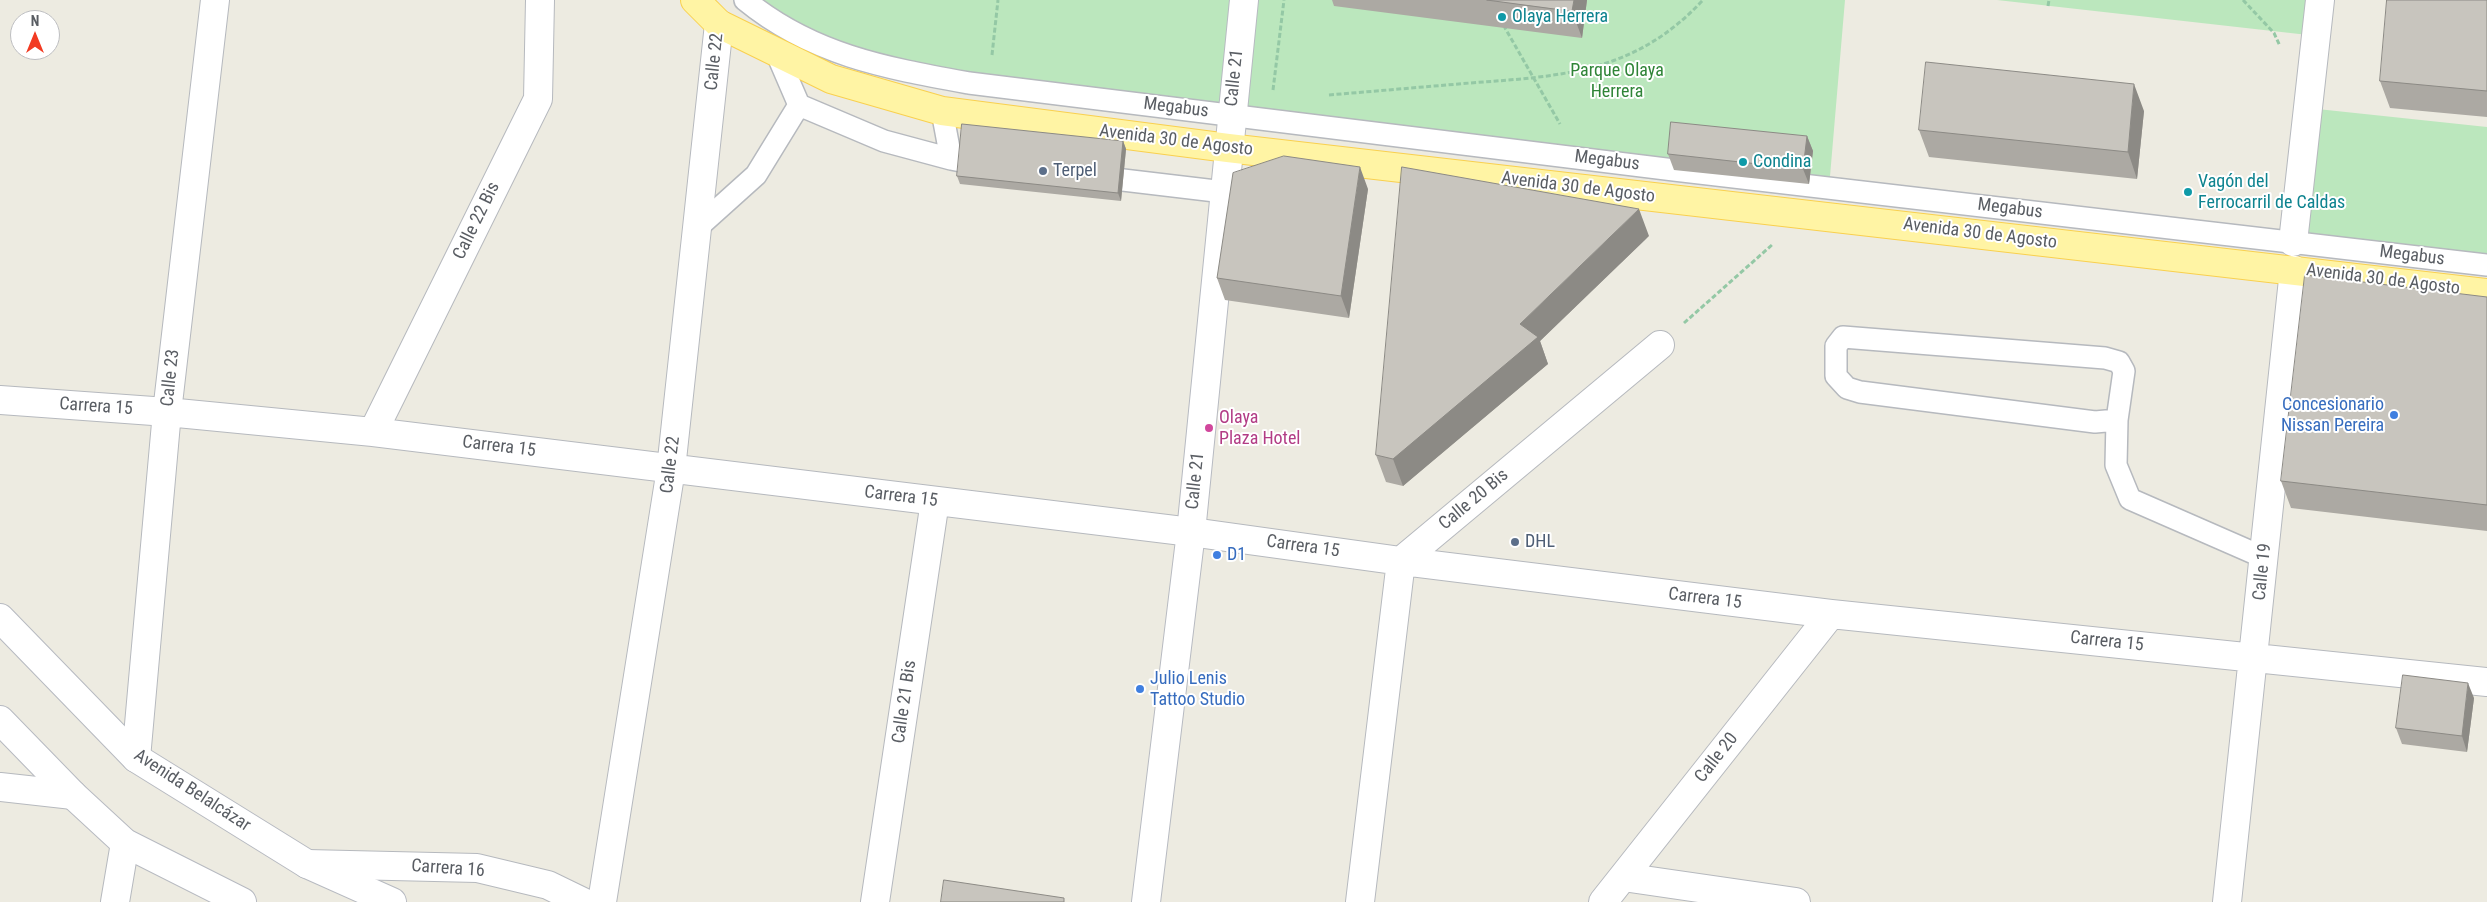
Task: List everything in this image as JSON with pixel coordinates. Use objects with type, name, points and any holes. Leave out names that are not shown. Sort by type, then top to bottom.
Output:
[{"type":"main road","name":"Avenida 30 de Agosto","points":[[695,0],[719,24],[830,80],[942,111],[1228,148],[2487,293]]},
{"type":"street","name":"Calle 23","points":[[136,758],[168,412],[214,0]]},
{"type":"street","name":"Calle 22 Bis","points":[[373,432],[538,99],[540,0]]},
{"type":"street","name":"Calle 21","points":[[1146,902],[1191,532],[1244,0]]},
{"type":"street","points":[[2293,242],[2320,0]]},
{"type":"street","name":"Calle 22","points":[[602,902],[671,469],[719,24]]},
{"type":"street","name":"Calle 19","points":[[2227,902],[2265,558],[2294,270]]},
{"type":"street","name":"Calle 20 Bis","points":[[1401,561],[1660,345]]},
{"type":"street","name":"Carrera 15","points":[[0,400],[168,412],[373,432],[1191,532],[1401,561],[1831,614],[2487,682]]},
{"type":"street","name":"Calle 21 Bis","points":[[875,902],[935,501]]},
{"type":"street","points":[[1360,902],[1401,561]]},
{"type":"street","name":"Calle 20","points":[[1603,902],[1831,614]]},
{"type":"street","name":"Avenida Belalcázar","points":[[0,618],[136,758],[307,864],[392,902]]},
{"type":"street","points":[[0,720],[73,795],[125,843],[242,902]]},
{"type":"street","points":[[0,787],[73,795]]},
{"type":"street","points":[[116,902],[125,843]]},
{"type":"street","name":"Carrera 16","points":[[307,864],[477,868],[548,885],[583,902]]},
{"type":"street","points":[[1623,877],[1796,902]]},
{"type":"lane","name":"Megabus","points":[[745,0],[761,13],[806,40],[840,55],[888,68],[989,86],[2487,265]]},
{"type":"lane","points":[[777,54],[799,105],[884,141],[957,160],[942,111]]},
{"type":"lane","points":[[697,228],[756,175],[799,105]]},
{"type":"lane","points":[[1123,180],[1224,192]]},
{"type":"lane","name":"Calle 19","points":[[2293,242],[2294,270]]},
{"type":"lane","points":[[2117,420],[2095,422],[1860,392],[1847,388],[1836,376],[1836,346],[1843,337],[2105,358],[2119,362],[2124,371],[2117,420],[2116,465],[2130,499],[2265,558]]},
{"type":"path","points":[[989,86],[998,0]]},
{"type":"path","points":[[1272,99],[1284,0]]},
{"type":"path","points":[[1320,95],[1577,73],[1618,60],[1656,40],[1690,14],[1703,0]]},
{"type":"path","points":[[2048,6],[2049,0]]},
{"type":"path","points":[[1508,19],[1505,28],[1565,132]]},
{"type":"path","points":[[1660,345],[1807,214]]},
{"type":"green space","name":"Parque Olaya Herrera","points":[[745,0],[1845,0],[1829,188],[1809,184],[1812,151],[1674,170],[888,68]]},
{"type":"green space","points":[[1997,0],[2320,0],[2317,36]]},
{"type":"green space","points":[[2308,108],[2487,127],[2487,265],[2293,242]]},
{"type":"building","points":[[1487,0],[1574,0],[1572,11]]},
{"type":"building","points":[[2387,0],[2487,0],[2487,91],[2380,81]]},
{"type":"building","points":[[1926,62],[2134,84],[2128,152],[1919,130]]},
{"type":"building","points":[[1671,122],[1807,136],[1803,169],[1668,154]]},
{"type":"building","name":"Terpel","points":[[962,124],[1123,141],[1118,193],[957,176]]},
{"type":"building","points":[[1284,156],[1360,167],[1341,296],[1217,278],[1233,173]]},
{"type":"building","points":[[1402,167],[1639,209],[1520,324],[1538,337],[1393,459],[1376,455]]},
{"type":"building","name":"Concesionario Nissan Pereira","points":[[2305,275],[2487,297],[2487,505],[2281,481]]},
{"type":"building","points":[[2403,675],[2468,683],[2462,736],[2396,728]]},
{"type":"building","points":[[944,880],[1064,898],[1064,902],[941,902]]},
{"type":"place","name":"Olaya Herrera","points":[[1502,17]]},
{"type":"place","name":"Condina","points":[[1743,162]]},
{"type":"place","name":"Terpel","points":[[1043,171]]},
{"type":"place","name":"Vagón del Ferrocarril de Caldas","points":[[2188,192]]},
{"type":"place","name":"Concesionario Nissan Pereira","points":[[2394,415]]},
{"type":"place","name":"Olaya Plaza Hotel","points":[[1209,428]]},
{"type":"place","name":"DHL","points":[[1515,542]]},
{"type":"place","name":"D1","points":[[1217,555]]},
{"type":"place","name":"Julio Lenis Tattoo Studio","points":[[1140,689]]}]
